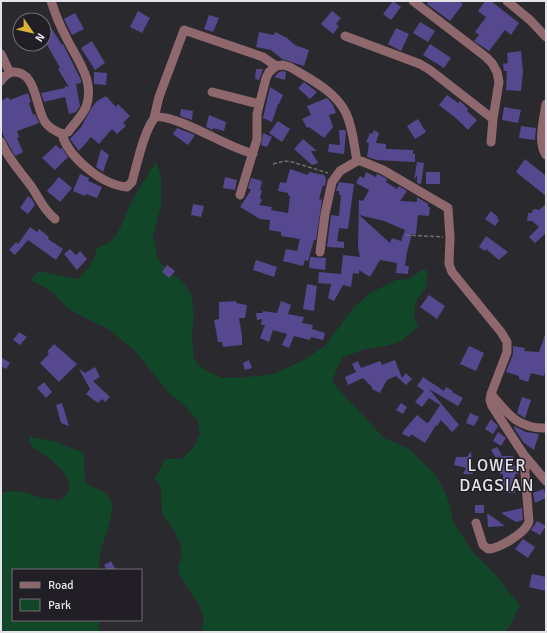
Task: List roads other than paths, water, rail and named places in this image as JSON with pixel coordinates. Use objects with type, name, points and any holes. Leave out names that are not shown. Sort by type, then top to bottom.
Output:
[{"type":"street","points":[[1,81],[10,73],[21,74],[29,80],[45,122],[55,131],[62,134],[68,132],[86,107],[88,90],[82,66],[62,31],[51,1]]},
{"type":"street","points":[[413,1],[486,57],[492,63],[497,72],[499,82],[491,142]]},
{"type":"street","points":[[506,1],[530,20],[546,37]]},
{"type":"street","points":[[62,134],[64,142],[82,164],[104,179],[127,187],[132,182],[146,133],[154,118],[159,97],[184,30],[263,57],[276,66]]},
{"type":"street","points":[[345,36],[414,62],[430,70],[493,119]]},
{"type":"street","points":[[1,54],[10,73]]},
{"type":"street","points":[[240,195],[257,139],[257,114],[266,78],[269,72],[276,66],[283,65],[290,67],[326,89],[336,99],[346,113],[352,132],[356,162]]},
{"type":"street","points":[[212,92],[259,104]]},
{"type":"street","points":[[546,104],[542,141],[546,155]]},
{"type":"street","points":[[154,118],[160,117],[183,124],[253,154]]},
{"type":"street","points":[[1,142],[9,159],[32,188],[43,208],[55,219]]},
{"type":"street","points":[[320,252],[325,214],[332,182],[346,166],[356,162],[361,161],[383,170],[448,208],[450,237],[449,264],[452,272],[501,332],[507,342],[508,352],[491,394],[490,400],[492,406],[524,455],[546,481]]},
{"type":"street","points":[[491,394],[512,418],[525,424],[546,428]]},
{"type":"street","points":[[476,523],[483,545],[488,549],[496,547],[517,535],[527,526],[529,521],[524,455]]},
{"type":"district","name":"LOWER DAGSIAN","points":[[497,475]]}]
